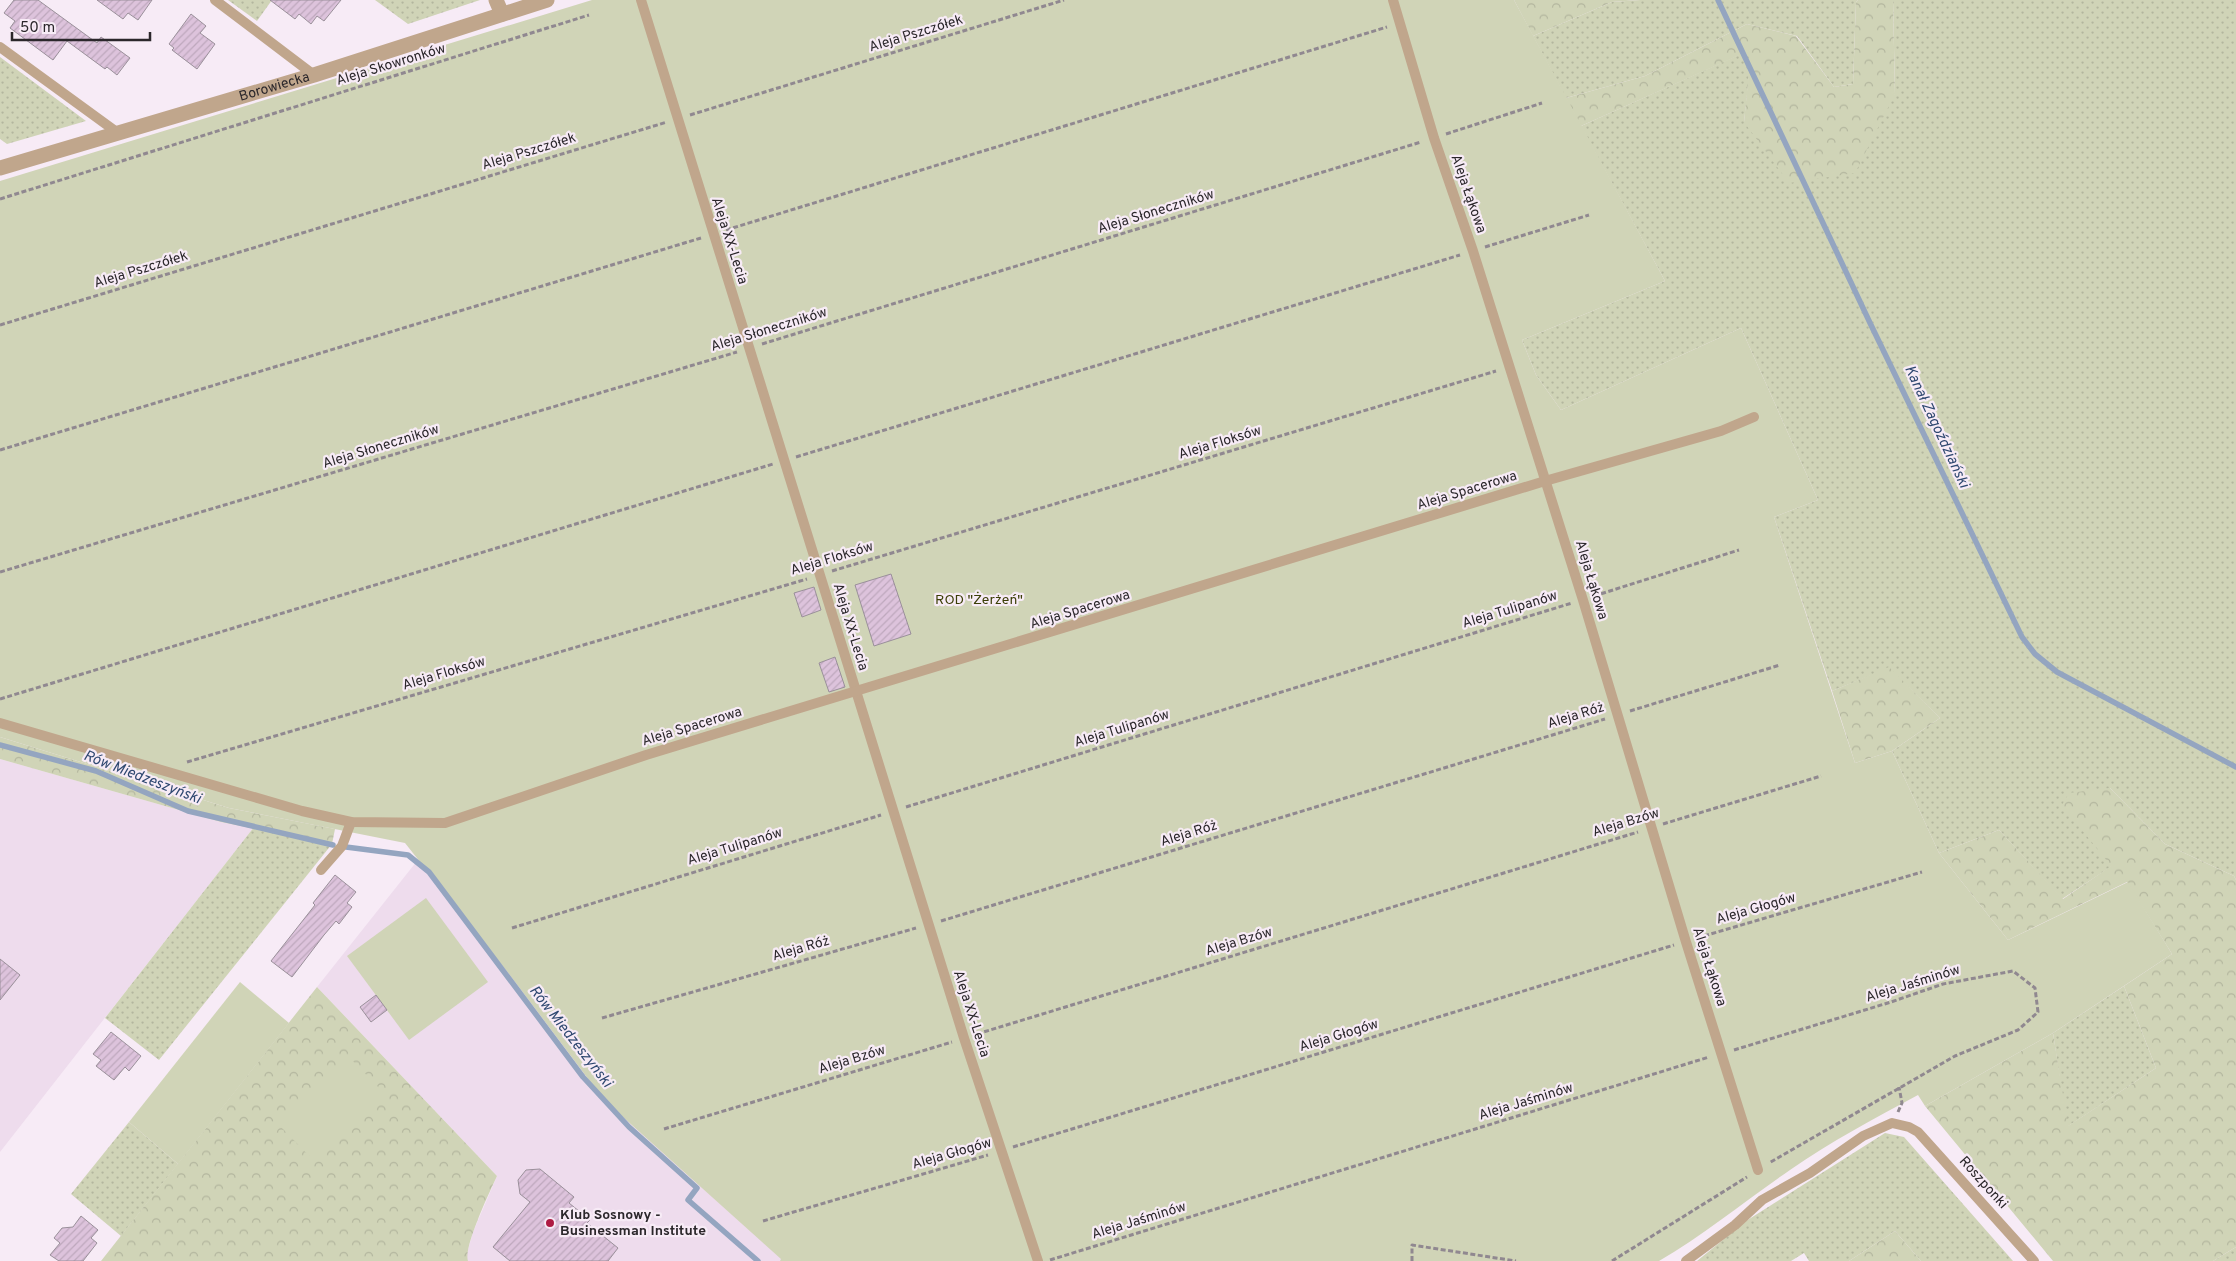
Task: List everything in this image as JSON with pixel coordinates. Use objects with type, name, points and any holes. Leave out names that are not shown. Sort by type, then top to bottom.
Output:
[{"type":"street","points":[[496,0],[502,14]]},
{"type":"street","name":"Borowiecka","points":[[0,168],[314,75],[547,0]]},
{"type":"lane","points":[[215,0],[314,75]]},
{"type":"lane","name":"Aleja XX-Lecia","points":[[640,0],[928,924],[1000,1151],[1038,1261]]},
{"type":"lane","name":"Aleja Łąkowa","points":[[1393,0],[1434,138],[1473,251],[1583,600],[1617,716],[1653,827],[1686,942],[1758,1170]]},
{"type":"lane","points":[[0,48],[118,133]]},
{"type":"lane","name":"Aleja Spacerowa","points":[[0,723],[302,811],[351,822],[445,823],[646,755],[1545,482],[1721,431],[1754,417]]},
{"type":"lane","points":[[321,870],[342,846],[351,822]]},
{"type":"lane","points":[[1686,1261],[1735,1225],[1762,1200],[1810,1173],[1863,1136],[1892,1123],[1909,1127]]},
{"type":"lane","name":"Roszponki","points":[[1909,1127],[1918,1132],[2034,1261]]},
{"type":"path","name":"Aleja Pszczółek","points":[[0,325],[1064,0]]},
{"type":"path","name":"Aleja Skowronków","points":[[0,199],[589,15]]},
{"type":"path","name":"Aleja Słoneczników","points":[[0,572],[748,348],[1434,138],[1542,103]]},
{"type":"path","name":"Aleja Floksów","points":[[161,770],[1509,368]]},
{"type":"path","name":"Aleja Tulipanów","points":[[512,928],[1583,600],[1739,550]]},
{"type":"path","name":"Aleja Róż","points":[[602,1018],[928,924],[1617,716],[1780,664]]},
{"type":"path","name":"Aleja Bzów","points":[[664,1129],[1821,776]]},
{"type":"path","name":"Aleja Głogów","points":[[763,1221],[1922,872]]},
{"type":"path","name":"Aleja Jaśminów","points":[[1047,1261],[1891,1002],[1943,984],[2013,971],[2035,988],[2038,1012],[2018,1030],[1955,1056],[1898,1087]]},
{"type":"path","points":[[1612,1261],[1758,1170],[1898,1087],[1902,1103],[1898,1112],[1909,1127]]},
{"type":"path","points":[[1412,1261],[1412,1246],[1516,1261]]},
{"type":"shaded area","points":[[0,759],[221,822],[254,827],[0,1152]]},
{"type":"shaded area","points":[[417,861],[509,974],[604,1100],[782,1259],[780,1261],[468,1261],[466,1257],[473,1232],[497,1176],[317,987]]},
{"type":"green space","points":[[228,0],[272,0],[257,21]]},
{"type":"green space","points":[[375,0],[480,0],[408,24]]},
{"type":"green space","name":"ROD \"Żerżeń\"","points":[[592,0],[1514,0],[1665,281],[1522,340],[1536,375],[1561,410],[1741,328],[1818,500],[1774,517],[1855,763],[1892,751],[1939,853],[2008,940],[2128,882],[2172,954],[2053,1033],[1925,1106],[1918,1095],[1837,1140],[1790,1170],[1659,1261],[780,1261],[781,1259],[604,1100],[509,974],[405,843],[229,808],[0,737],[0,181]]},
{"type":"green space","points":[[1514,0],[1640,0],[1612,2],[1533,36]]},
{"type":"green space","points":[[1640,0],[1858,0],[1856,2],[1853,84],[1834,87],[1797,36],[1747,24],[1645,76],[1566,98],[1533,36],[1612,2]]},
{"type":"green space","points":[[1858,0],[1893,0],[1895,94],[1855,173],[1789,183],[1744,122],[1751,50],[1581,126],[1566,98],[1645,76],[1747,24],[1796,36],[1834,87],[1853,84],[1856,2]]},
{"type":"green space","points":[[1893,0],[2236,0],[2236,880],[2234,876],[2165,844],[2110,788],[2112,866],[2062,899],[1999,830],[1939,853],[1892,751],[1940,718],[1889,668],[1832,691],[1774,517],[1818,500],[1741,328],[1561,410],[1536,375],[1522,340],[1665,281],[1581,126],[1752,49],[1744,122],[1895,94]]},
{"type":"green space","points":[[0,57],[86,121],[7,144],[0,139]]},
{"type":"green space","points":[[1889,667],[1940,718],[1892,751],[1855,763],[1832,691]]},
{"type":"green space","points":[[0,737],[229,808],[335,829],[332,844],[221,822],[0,759]]},
{"type":"green space","points":[[2110,788],[2165,844],[2234,876],[2236,880],[2236,1247],[2213,1261],[2053,1261],[1925,1106],[2053,1033],[2068,1126],[2156,1068],[2124,986],[2172,954],[2127,882],[2008,940],[1939,853],[1999,830],[2063,899],[2111,866],[2062,805],[2069,793]]},
{"type":"green space","points":[[254,827],[332,844],[159,1060],[105,1018]]},
{"type":"green space","points":[[426,898],[488,982],[409,1040],[347,956]]},
{"type":"green space","points":[[240,982],[289,1023],[178,1164],[129,1122]]},
{"type":"green space","points":[[2124,986],[2156,1068],[2067,1127],[2053,1033]]},
{"type":"green space","points":[[317,987],[497,1176],[473,1232],[469,1244],[468,1261],[101,1261]]},
{"type":"green space","points":[[350,1058],[384,1093],[314,1161],[280,1126]]},
{"type":"green space","points":[[129,1122],[178,1164],[121,1236],[71,1194]]},
{"type":"green space","points":[[1885,1133],[1904,1137],[2013,1261],[1921,1261],[1895,1231],[1849,1261],[1809,1261],[1804,1253],[1791,1261],[1697,1261],[1746,1221]]},
{"type":"green space","points":[[1895,1231],[1921,1261],[1849,1261]]},
{"type":"green space","points":[[2236,1247],[2236,1261],[2213,1261]]},
{"type":"building","points":[[14,0],[38,0],[97,43],[101,37],[130,58],[117,75],[107,67],[105,69],[67,41],[53,60],[10,28],[15,21],[4,13]]},
{"type":"building","points":[[97,0],[152,0],[138,20],[128,13],[123,19]]},
{"type":"building","points":[[270,0],[341,0],[324,21],[317,16],[311,24],[299,14],[295,19]]},
{"type":"building","points":[[191,14],[206,26],[200,33],[215,44],[197,69],[172,50],[174,48],[169,44]]},
{"type":"building","points":[[891,574],[911,634],[874,646],[855,585]]},
{"type":"building","points":[[814,587],[821,610],[802,617],[794,593]]},
{"type":"building","points":[[835,657],[845,687],[829,692],[819,663]]},
{"type":"building","points":[[335,875],[356,892],[347,903],[352,907],[339,924],[336,921],[324,935],[292,977],[271,961],[315,905],[313,903]]},
{"type":"building","points":[[0,959],[20,975],[0,1000]]},
{"type":"building","points":[[376,995],[387,1010],[371,1022],[360,1007]]},
{"type":"building","points":[[111,1032],[141,1056],[129,1071],[125,1067],[114,1080],[96,1066],[101,1060],[93,1054]]},
{"type":"building","name":"Klub Sosnowy - Businessman Institute","points":[[540,1169],[574,1197],[569,1203],[590,1220],[587,1223],[618,1248],[608,1261],[510,1261],[493,1247],[530,1202],[520,1194],[518,1180],[526,1170]]},
{"type":"building","points":[[81,1216],[98,1230],[91,1238],[97,1243],[83,1261],[59,1261],[50,1255],[60,1243],[54,1238],[62,1228],[73,1227]]},
{"type":"waterway","name":"Kanał Zagoździański","points":[[1718,0],[1871,325],[2022,637],[2035,654],[2057,672],[2236,767]]},
{"type":"waterway","name":"Rów Miedzeszyński","points":[[0,745],[96,771],[188,811],[333,845]]},
{"type":"waterway","name":"Rów Miedzeszyński","points":[[346,847],[408,855],[429,872],[583,1077],[629,1127],[697,1188],[688,1200],[758,1261]]},
{"type":"place","name":"Klub Sosnowy - Businessman Institute","points":[[550,1223]]}]
